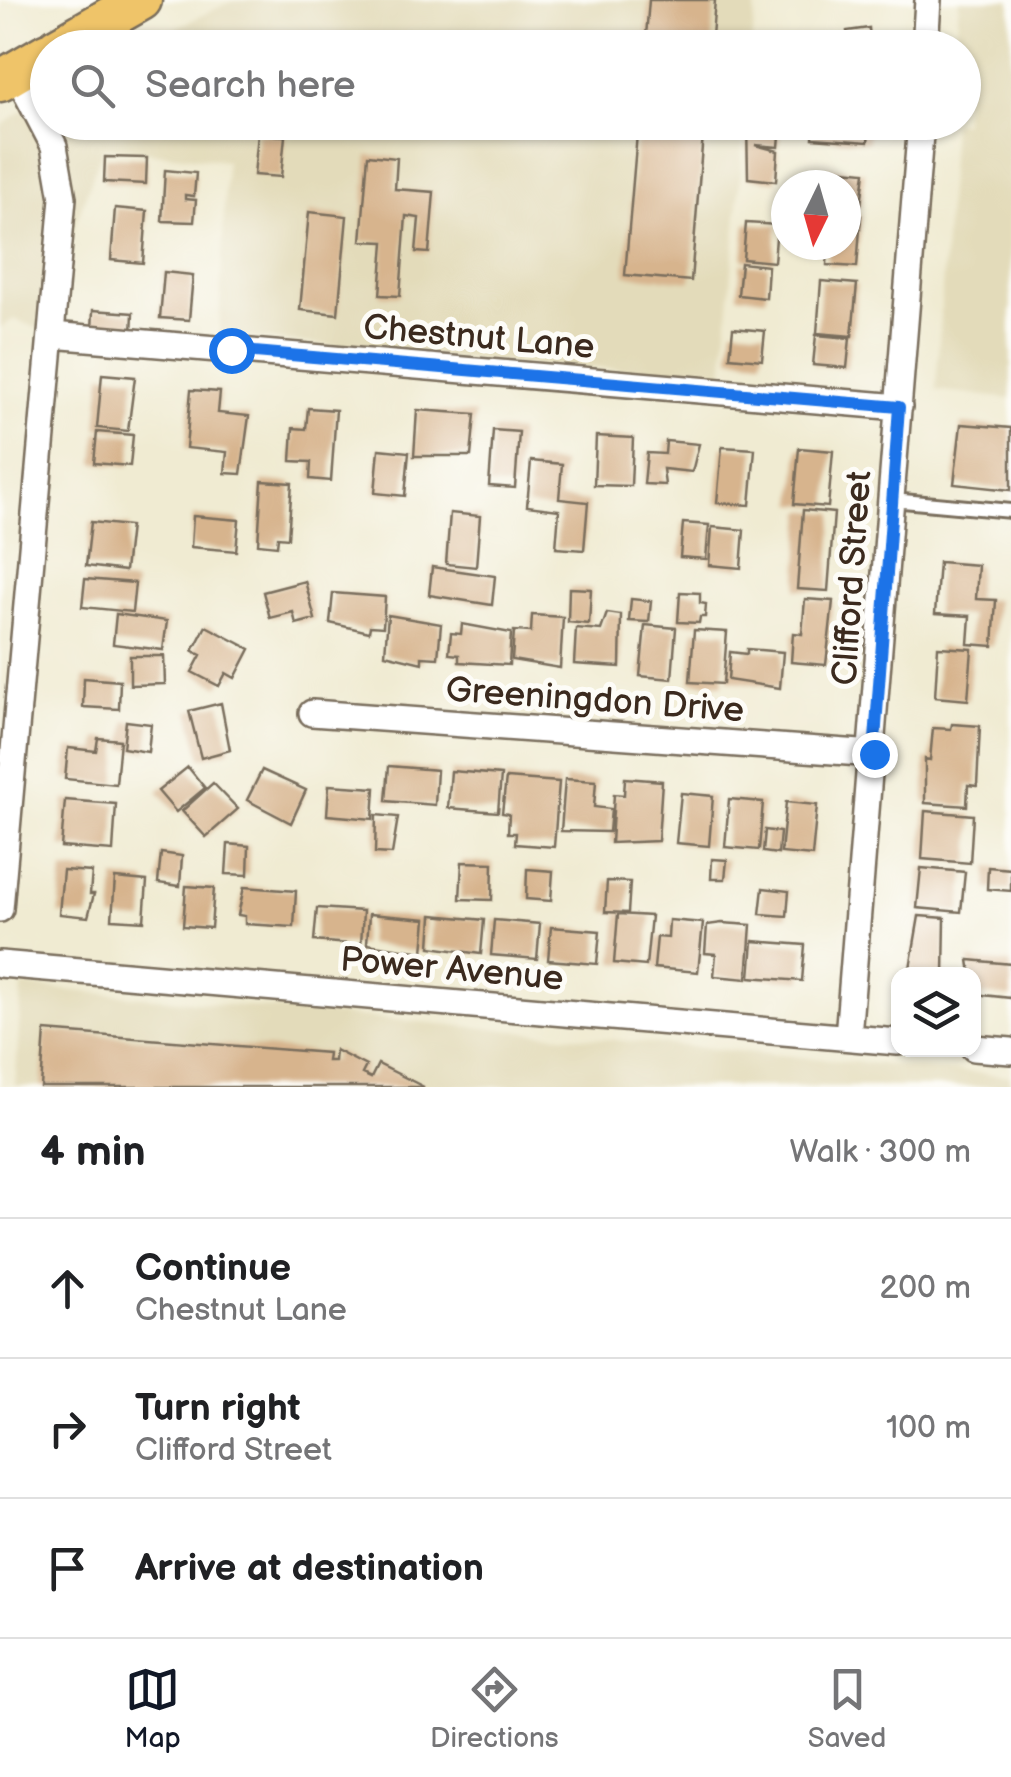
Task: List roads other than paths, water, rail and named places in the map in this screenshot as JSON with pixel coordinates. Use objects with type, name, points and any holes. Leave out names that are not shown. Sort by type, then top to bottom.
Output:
[{"type":"main road","points":[[88,30],[140,0]]},
{"type":"street","points":[[926,30],[928,0]]},
{"type":"street","points":[[0,909],[52,335],[61,173],[49,140]]},
{"type":"street","name":"Clifford Street","points":[[848,1037],[874,754],[920,140]]},
{"type":"street","name":"Chestnut Lane","points":[[52,335],[899,407]]},
{"type":"street","name":"Greeningdon Drive","points":[[312,713],[874,754]]},
{"type":"street","name":"Power Avenue","points":[[0,964],[891,1041]]},
{"type":"street","points":[[981,1049],[1011,1052]]},
{"type":"lane","points":[[892,500],[1011,511]]}]
